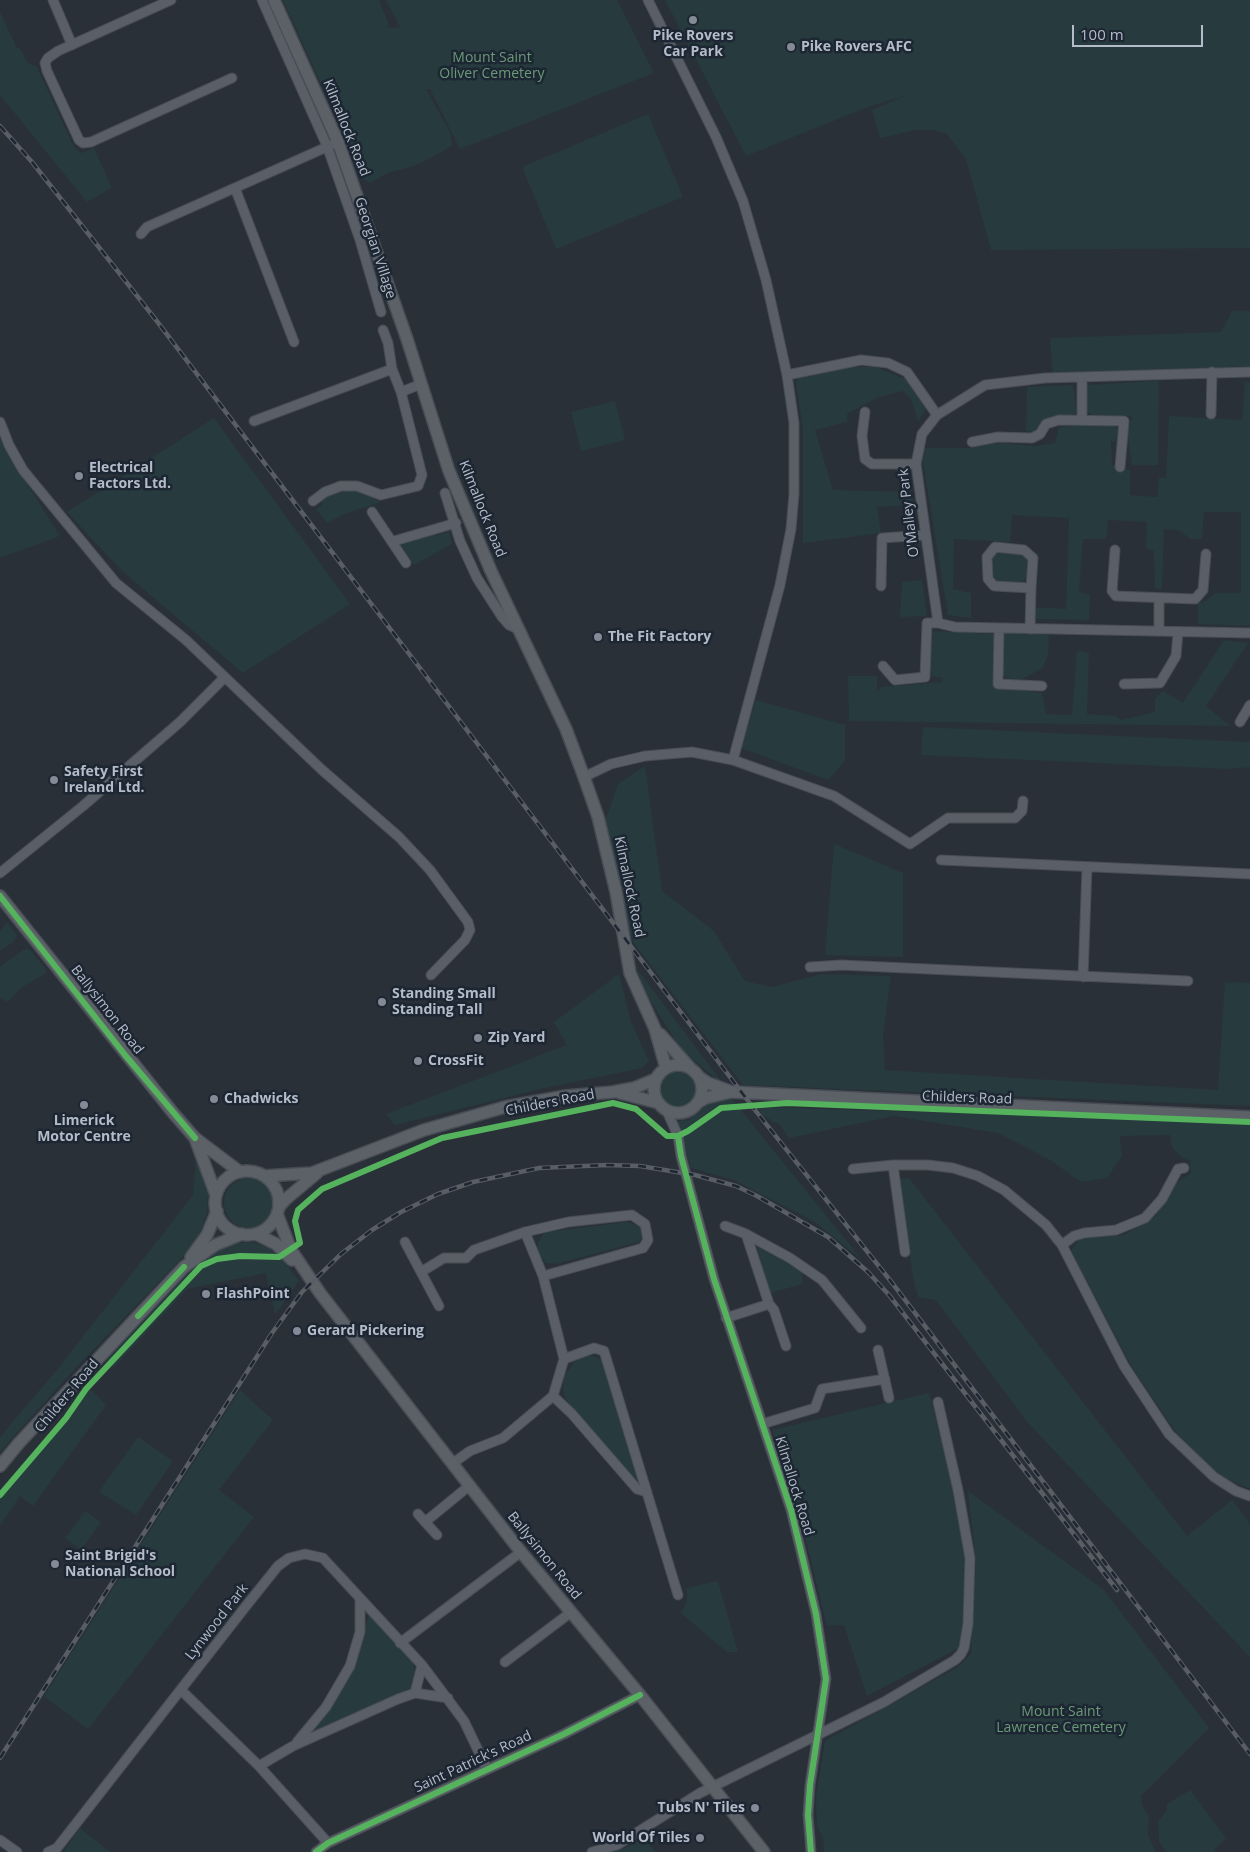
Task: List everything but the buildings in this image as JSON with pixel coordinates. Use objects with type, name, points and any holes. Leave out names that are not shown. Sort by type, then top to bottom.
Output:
[{"type":"main road","name":"Kilmallock Road","points":[[274,0],[296,62],[332,144],[365,238],[421,384],[449,471],[491,571],[566,729],[584,776],[598,817],[616,892],[630,973],[656,1029],[666,1068]]},
{"type":"main road","name":"Ballysimon Road","points":[[0,896],[125,1055],[195,1138],[240,1172]]},
{"type":"main road","name":"Kilmallock Road","points":[[656,1029],[690,1068]]},
{"type":"main road","points":[[678,1065],[690,1068],[699,1077],[702,1093],[697,1103],[688,1110],[681,1112],[663,1106],[655,1094],[656,1079],[666,1068],[678,1065]]},
{"type":"main road","name":"Childers Road","points":[[699,1077],[708,1083],[732,1092]]},
{"type":"main road","name":"Childers Road","points":[[264,1176],[303,1174],[323,1170],[424,1130],[504,1107],[566,1096],[613,1092],[634,1088],[656,1079]]},
{"type":"main road","name":"Childers Road","points":[[613,1092],[663,1106]]},
{"type":"main road","name":"Childers Road","points":[[697,1103],[706,1098],[732,1092],[1250,1117]]},
{"type":"main road","name":"Ballysimon Road","points":[[195,1138],[216,1195]]},
{"type":"main road","name":"Childers Road","points":[[278,1211],[286,1199],[305,1182],[323,1170]]},
{"type":"main road","points":[[240,1172],[252,1172],[264,1176],[277,1191],[278,1211],[269,1226],[256,1234],[242,1234],[226,1226],[216,1211],[216,1195],[228,1178],[240,1172]]},
{"type":"main road","name":"Childers Road","points":[[0,1466],[19,1442],[184,1267],[207,1235],[216,1211]]},
{"type":"main road","name":"Ballysimon Road","points":[[278,1211],[291,1250],[306,1274],[521,1552],[640,1695],[764,1852]]},
{"type":"main road","name":"Childers Road","points":[[184,1267],[215,1244],[242,1234]]},
{"type":"main road","name":"Ballysimon Road","points":[[256,1234],[276,1244],[306,1274]]},
{"type":"street","points":[[53,0],[72,45]]},
{"type":"street","points":[[171,0],[158,3],[58,51],[48,58],[45,63],[76,136],[84,143],[91,142],[232,78]]},
{"type":"street","points":[[262,0],[296,62]]},
{"type":"street","points":[[648,0],[716,137],[743,201],[764,272],[787,375],[794,428],[794,494],[791,530],[780,585],[733,760]]},
{"type":"street","points":[[141,234],[147,227],[332,144]]},
{"type":"street","points":[[234,188],[294,342]]},
{"type":"street","name":"Georgian Village","points":[[365,238],[381,312]]},
{"type":"street","points":[[312,501],[325,492],[342,486],[357,486],[381,496],[411,489],[421,483],[422,475],[383,330]]},
{"type":"street","points":[[787,375],[861,360],[888,363],[907,372],[937,415]]},
{"type":"street","points":[[254,421],[392,369]]},
{"type":"street","points":[[1211,414],[1212,372]]},
{"type":"street","name":"O'Malley Park","points":[[938,623],[916,464],[922,434],[937,415],[985,384],[1045,378],[1250,372]]},
{"type":"street","points":[[1082,377],[1082,420]]},
{"type":"street","points":[[401,392],[421,384]]},
{"type":"street","points":[[865,412],[862,436],[865,459],[872,464],[916,464]]},
{"type":"street","points":[[972,442],[998,437],[1032,438],[1040,434],[1046,424],[1059,420],[1124,421],[1120,467]]},
{"type":"street","points":[[0,422],[9,445],[23,470],[116,583],[186,640],[321,769],[399,837],[430,870],[468,922],[470,932],[465,940],[431,975]]},
{"type":"street","points":[[445,492],[460,541],[477,578],[508,625],[520,630]]},
{"type":"street","points":[[372,512],[394,541],[406,562]]},
{"type":"street","points":[[394,541],[456,523]]},
{"type":"street","points":[[881,586],[882,538],[925,535]]},
{"type":"street","points":[[1030,629],[1033,558],[1024,550],[995,547],[987,557],[988,579],[994,586],[1031,588]]},
{"type":"street","points":[[1115,550],[1112,590],[1116,596],[1159,598],[1196,599],[1203,590],[1206,554]]},
{"type":"street","points":[[477,578],[491,571]]},
{"type":"street","points":[[1159,598],[1159,631]]},
{"type":"street","points":[[883,666],[895,680],[926,677],[927,623],[938,623],[955,627],[1250,633]]},
{"type":"street","points":[[999,628],[998,684],[1042,686]]},
{"type":"street","points":[[1124,684],[1160,683],[1176,656],[1178,632]]},
{"type":"street","points":[[0,873],[83,806],[150,748],[225,677]]},
{"type":"street","points":[[1240,722],[1250,705]]},
{"type":"street","points":[[584,776],[611,764],[645,756],[692,752],[733,760],[834,796],[910,844],[948,818],[1015,818],[1022,811],[1023,801]]},
{"type":"street","points":[[941,860],[1250,874]]},
{"type":"street","points":[[1082,977],[1087,866]]},
{"type":"street","points":[[810,967],[841,965],[1188,981]]},
{"type":"street","name":"Kilmallock Road","points":[[663,1106],[678,1136],[681,1156],[714,1279],[791,1510],[816,1614],[826,1679],[810,1785],[808,1815],[811,1852]]},
{"type":"street","points":[[853,1170],[893,1165],[928,1165],[978,1176],[1004,1190],[1027,1207],[1046,1225],[1062,1245],[1124,1366],[1169,1434],[1214,1477],[1236,1491],[1250,1496]]},
{"type":"street","points":[[893,1165],[905,1252]]},
{"type":"street","points":[[1062,1245],[1074,1236],[1084,1233],[1116,1230],[1145,1218],[1162,1199],[1178,1169],[1184,1168]]},
{"type":"street","points":[[421,1272],[444,1258],[466,1258],[474,1250],[525,1232],[568,1222],[632,1215],[646,1224],[648,1240],[643,1248],[543,1276]]},
{"type":"street","points":[[725,1226],[746,1234],[790,1258],[822,1280],[861,1328]]},
{"type":"street","points":[[453,1462],[470,1451],[503,1438],[553,1396],[564,1358],[543,1276],[525,1232]]},
{"type":"street","points":[[746,1234],[769,1304],[774,1310],[786,1346]]},
{"type":"street","points":[[405,1242],[439,1306]]},
{"type":"street","points":[[726,1318],[769,1304]]},
{"type":"street","points":[[564,1358],[594,1348],[604,1351],[678,1595]]},
{"type":"street","points":[[878,1350],[888,1398]]},
{"type":"street","points":[[762,1424],[815,1408],[818,1405],[822,1389],[885,1379]]},
{"type":"street","points":[[553,1396],[572,1414],[637,1489],[648,1492]]},
{"type":"street","points":[[592,1852],[616,1845],[700,1793],[884,1702],[955,1660],[964,1648],[968,1624],[970,1558],[958,1490],[938,1402]]},
{"type":"street","points":[[426,1522],[470,1486]]},
{"type":"street","points":[[418,1514],[437,1535]]},
{"type":"street","points":[[400,1643],[521,1552]]},
{"type":"street","name":"Lynwood Park","points":[[54,1851],[182,1691],[278,1566],[289,1558],[305,1554],[323,1558],[422,1665],[448,1698],[466,1726],[487,1769]]},
{"type":"street","points":[[293,1746],[326,1707],[346,1675],[360,1632],[360,1598]]},
{"type":"street","points":[[506,1662],[570,1613]]},
{"type":"street","points":[[414,1693],[422,1665]]},
{"type":"street","points":[[182,1691],[259,1766],[328,1843]]},
{"type":"street","points":[[259,1766],[293,1746],[414,1693],[448,1698]]},
{"type":"street","name":"Saint Patrick's Road","points":[[316,1852],[328,1843],[564,1734],[640,1695]]},
{"type":"street","points":[[0,1840],[17,1852]]},
{"type":"green space","name":"Mount Saint Oliver Cemetery","points":[[283,0],[379,0],[389,25],[386,27],[392,28],[400,27],[386,0],[617,0],[654,73],[460,149],[430,89],[426,89],[450,132],[452,146],[423,162],[390,172],[372,182],[368,182],[360,176],[334,112]]},
{"type":"green space","points":[[665,0],[1250,0],[1250,248],[991,250],[966,159],[946,133],[916,130],[880,138],[872,110],[906,95],[868,107],[746,156]]},
{"type":"green space","points":[[0,12],[17,48],[19,47],[28,63],[37,67],[75,149],[82,153],[94,148],[112,188],[87,202],[0,95]]},
{"type":"green space","points":[[648,114],[683,197],[556,249],[522,167]]},
{"type":"green space","points":[[1232,311],[1250,311],[1250,366],[1053,376],[1050,338],[1221,332]]},
{"type":"green space","points":[[839,367],[875,367],[906,379],[926,409],[918,421],[911,399],[903,391],[879,397],[847,414],[847,422],[815,430],[833,490],[912,492],[913,505],[877,507],[881,533],[803,543],[803,429],[796,382],[800,377]]},
{"type":"green space","points":[[1159,381],[1158,465],[1132,465],[1127,434],[1128,424],[1133,418],[1130,416],[1092,415],[1085,411],[1086,385]]},
{"type":"green space","points":[[1245,382],[1250,382],[1250,626],[1198,624],[1198,603],[1206,601],[1215,593],[1241,593],[1241,512],[1204,512],[1202,539],[1191,539],[1178,530],[1164,529],[1162,589],[1155,588],[1154,551],[1146,548],[1147,522],[1108,520],[1106,539],[1083,539],[1079,592],[1090,595],[1089,620],[1035,619],[1034,607],[1066,609],[1069,518],[1012,515],[1010,542],[954,539],[953,589],[971,593],[971,618],[948,615],[922,456],[924,448],[967,448],[1001,443],[1035,446],[1055,443],[1059,427],[1100,422],[1114,424],[1118,430],[1116,441],[1111,441],[1112,465],[1130,470],[1130,495],[1157,497],[1159,478],[1166,478],[1169,416],[1242,420]]},
{"type":"green space","points":[[1073,385],[1077,413],[1066,417],[1043,419],[1037,433],[1026,431],[1027,387]]},
{"type":"green space","points":[[615,401],[625,440],[581,451],[571,412]]},
{"type":"green space","points":[[214,418],[350,604],[243,673],[123,572],[67,512]]},
{"type":"green space","points":[[0,433],[7,452],[60,536],[0,558]]},
{"type":"green space","points":[[345,490],[358,491],[381,502],[344,514],[327,523],[316,509],[322,505],[322,499]]},
{"type":"green space","points":[[449,532],[452,544],[414,565],[401,545],[434,533],[435,536]]},
{"type":"green space","points":[[996,552],[1024,554],[1027,558],[1027,578],[1022,583],[996,581],[991,576],[990,557]]},
{"type":"green space","points":[[922,580],[927,616],[900,617],[902,582]]},
{"type":"green space","points":[[935,631],[994,634],[997,640],[996,687],[1042,693],[1046,714],[1072,715],[1077,651],[1089,653],[1087,714],[1116,716],[1121,720],[1155,712],[1155,699],[1163,691],[1183,703],[1224,640],[1248,643],[1206,706],[1230,726],[849,721],[848,676],[877,676],[877,692],[882,687],[942,682],[943,678],[932,676],[931,672],[931,633]]},
{"type":"green space","points":[[1003,632],[1049,635],[1048,656],[1042,668],[1023,679],[1013,680],[1005,677],[1002,674]]},
{"type":"green space","points":[[756,700],[845,725],[845,761],[828,780],[741,748]]},
{"type":"green space","points":[[923,727],[1250,742],[1250,767],[1230,769],[921,755]]},
{"type":"green space","points":[[645,766],[662,891],[714,931],[745,981],[772,987],[821,974],[891,976],[883,1035],[885,1070],[1218,1090],[1225,982],[1250,983],[1250,1106],[743,1085],[633,942],[605,822],[618,784]]},
{"type":"green space","points":[[834,844],[903,873],[903,957],[825,955]]},
{"type":"green space","points":[[7,922],[17,935],[13,942],[0,951],[0,931]]},
{"type":"green space","points":[[28,949],[46,969],[46,973],[21,988],[8,1002],[0,998],[0,967],[23,950]]},
{"type":"green space","points":[[637,969],[724,1085],[682,1051],[645,992]]},
{"type":"green space","points":[[619,974],[631,1022],[649,1061],[642,1068],[540,1089],[395,1125],[386,1114],[567,1045],[554,1022]]},
{"type":"green space","points":[[678,1071],[685,1072],[691,1076],[695,1082],[695,1096],[691,1102],[685,1106],[678,1107],[671,1106],[665,1102],[661,1096],[660,1089],[661,1082],[665,1076],[671,1072]]},
{"type":"green space","points":[[732,1099],[862,1260],[815,1222],[734,1180],[691,1168],[675,1121],[689,1120],[705,1105]]},
{"type":"green space","points":[[758,1107],[1250,1122],[1250,1489],[1225,1478],[1206,1464],[1175,1431],[1132,1367],[1071,1251],[1080,1238],[1123,1235],[1155,1217],[1176,1183],[1191,1173],[1190,1161],[1179,1155],[1172,1147],[1170,1135],[1120,1136],[1122,1156],[1107,1178],[1081,1182],[1050,1160],[998,1133],[894,1116],[789,1138],[780,1125],[763,1116]]},
{"type":"green space","points":[[196,1159],[208,1190],[207,1213],[199,1236],[183,1257],[72,1372],[0,1452],[0,1437],[60,1366],[193,1195]]},
{"type":"green space","points":[[249,1178],[259,1180],[267,1185],[272,1193],[274,1203],[272,1213],[267,1221],[259,1226],[249,1228],[239,1226],[231,1221],[226,1213],[224,1203],[226,1193],[231,1185],[239,1180]]},
{"type":"green space","points":[[909,1178],[1187,1536],[1232,1500],[1250,1524],[1250,1657],[1029,1424],[936,1300],[918,1297],[913,1277],[899,1179]]},
{"type":"green space","points":[[627,1222],[640,1226],[645,1235],[639,1242],[556,1264],[546,1263],[537,1252],[538,1242],[545,1232]]},
{"type":"green space","points":[[251,1242],[268,1247],[283,1260],[299,1281],[275,1315],[266,1273],[187,1289],[113,1368],[107,1359],[167,1290],[197,1261],[216,1249],[231,1244]]},
{"type":"green space","points":[[756,1244],[801,1270],[803,1284],[770,1293]]},
{"type":"green space","points":[[587,1355],[596,1357],[603,1362],[639,1479],[636,1481],[566,1400],[563,1390],[564,1376],[576,1360]]},
{"type":"green space","points":[[89,1388],[106,1405],[33,1506],[20,1496],[0,1526],[0,1489]]},
{"type":"green space","points":[[240,1390],[273,1420],[219,1490],[254,1517],[88,1729],[44,1696]]},
{"type":"green space","points":[[929,1393],[954,1489],[965,1559],[964,1622],[959,1648],[867,1696],[844,1625],[827,1626],[794,1492],[772,1430]]},
{"type":"green space","points":[[138,1437],[173,1461],[136,1515],[99,1492]]},
{"type":"green space","name":"Mount Saint Lawrence Cemetery","points":[[968,1491],[1104,1590],[1209,1728],[1141,1796],[1142,1805],[1149,1817],[1148,1835],[1156,1852],[824,1852],[823,1837],[817,1827],[816,1798],[825,1741],[958,1667],[971,1654],[976,1561]]},
{"type":"green space","points":[[85,1511],[101,1522],[81,1550],[65,1538]]},
{"type":"green space","points":[[718,1581],[738,1652],[727,1652],[681,1613],[687,1601],[687,1588]]},
{"type":"green space","points":[[369,1615],[372,1615],[412,1659],[415,1671],[413,1687],[312,1732],[353,1670]]},
{"type":"green space","points":[[1190,1790],[1226,1838],[1214,1850],[1216,1852],[1166,1852],[1159,1841],[1158,1821],[1167,1811],[1167,1804]]},
{"type":"green space","points":[[80,1828],[110,1852],[63,1852]]},
{"type":"green space","points":[[644,1838],[656,1852],[609,1852],[625,1848]]},
{"type":"railway","points":[[0,126],[32,162],[156,320],[755,1110],[893,1284],[1250,1754]]},
{"type":"railway","points":[[0,1758],[272,1333],[302,1292],[341,1254],[372,1230],[401,1212],[438,1194],[473,1182],[539,1168],[607,1165],[640,1166],[695,1175],[736,1186],[828,1237],[868,1272],[889,1295],[1117,1590]]},
{"type":"cycle path","points":[[0,896],[125,1055],[195,1138]]},
{"type":"cycle path","points":[[0,1495],[66,1418],[86,1389],[201,1266],[217,1259],[240,1256],[279,1257],[300,1243],[295,1221],[298,1210],[322,1189],[442,1138],[613,1103],[636,1109],[667,1136],[678,1136],[688,1131],[721,1108],[787,1103],[1250,1122]]},
{"type":"cycle path","points":[[678,1136],[681,1156],[714,1279],[791,1510],[816,1614],[826,1679],[810,1785],[808,1815],[811,1852]]},
{"type":"cycle path","points":[[138,1316],[184,1267]]},
{"type":"cycle path","points":[[316,1852],[328,1843],[564,1734],[640,1695]]},
{"type":"place","name":"Pike Rovers Car Park","points":[[693,20]]},
{"type":"place","name":"Pike Rovers AFC","points":[[791,47]]},
{"type":"place","name":"Electrical Factors Ltd.","points":[[79,476]]},
{"type":"place","name":"The Fit Factory","points":[[598,637]]},
{"type":"place","name":"Safety First Ireland Ltd.","points":[[54,780]]},
{"type":"place","name":"Standing Small Standing Tall","points":[[382,1002]]},
{"type":"place","name":"Zip Yard","points":[[478,1038]]},
{"type":"place","name":"CrossFit","points":[[418,1061]]},
{"type":"place","name":"Chadwicks","points":[[214,1099]]},
{"type":"place","name":"Limerick Motor Centre","points":[[84,1105]]},
{"type":"place","name":"FlashPoint","points":[[206,1294]]},
{"type":"place","name":"Gerard Pickering","points":[[297,1331]]},
{"type":"place","name":"Saint Brigid's National School","points":[[55,1564]]},
{"type":"place","name":"Tubs N' Tiles","points":[[755,1808]]},
{"type":"place","name":"World Of Tiles","points":[[700,1838]]}]
